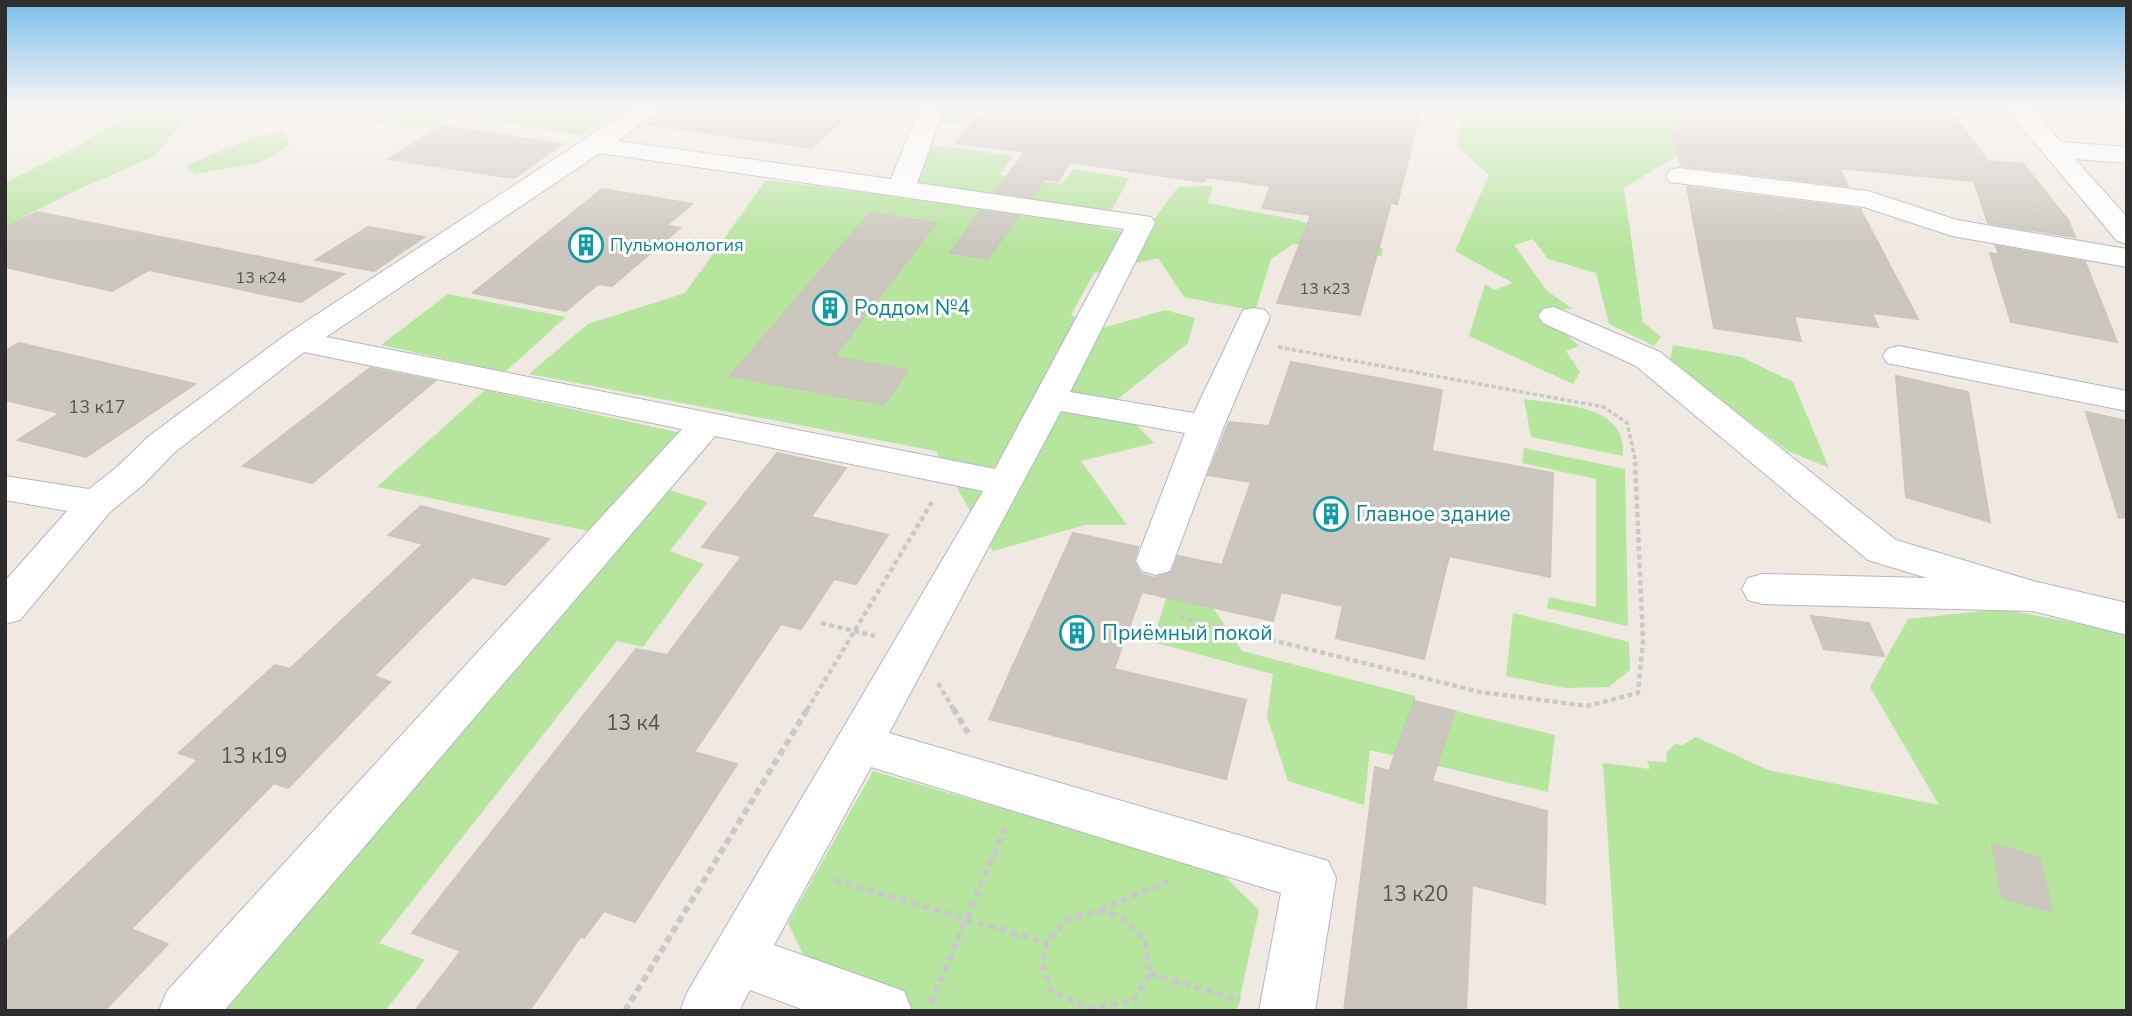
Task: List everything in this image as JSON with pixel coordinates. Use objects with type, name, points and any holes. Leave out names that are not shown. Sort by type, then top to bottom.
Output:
[{"type":"lane","points":[[5,609],[96,503],[130,476],[162,444],[298,341],[584,152]]},
{"type":"lane","points":[[647,152],[1141,223],[1006,483],[708,1011]]},
{"type":"lane","points":[[901,189],[915,152]]},
{"type":"lane","points":[[2054,152],[2099,200],[2127,235]]},
{"type":"lane","points":[[2088,152],[2126,156]]},
{"type":"lane","points":[[1679,176],[1868,199],[1952,228],[2127,258]]},
{"type":"lane","points":[[2099,200],[2127,200]]},
{"type":"lane","points":[[1555,316],[1648,359],[1882,551],[2033,596],[2127,619]]},
{"type":"lane","points":[[1156,561],[1206,426],[1250,329]]},
{"type":"lane","points":[[298,341],[1006,483]]},
{"type":"lane","points":[[1899,356],[2127,401]]},
{"type":"lane","points":[[1050,399],[1206,426]]},
{"type":"lane","points":[[187,1011],[706,424]]},
{"type":"lane","points":[[5,488],[96,503]]},
{"type":"lane","points":[[1763,589],[2033,596]]},
{"type":"lane","points":[[859,744],[1310,878],[1269,1007]]},
{"type":"lane","points":[[738,959],[884,1011]]},
{"type":"path","points":[[1180,617],[1480,692],[1587,706],[1638,693],[1643,641],[1636,464],[1627,423],[1604,407],[1250,329]]},
{"type":"path","points":[[625,1011],[951,471]]},
{"type":"path","points":[[790,866],[1047,943]]},
{"type":"path","points":[[1099,910],[1123,918],[1145,940],[1150,974],[1133,1001],[1092,1009],[1052,992],[1042,964],[1047,943],[1066,920],[1099,910]]},
{"type":"path","points":[[1150,974],[1269,1007]]},
{"type":"green space","points":[[66,152],[157,152],[153,157],[79,189],[5,226],[5,183]]},
{"type":"green space","points":[[218,152],[277,152],[259,163],[195,174],[185,166]]},
{"type":"green space","points":[[929,152],[987,152],[1013,156],[1000,175],[1062,184],[1073,169],[1129,178],[1102,228],[1143,234],[1178,187],[1213,186],[1208,203],[1297,220],[1382,248],[1382,256],[1293,244],[1271,259],[1255,311],[1184,297],[1158,258],[1094,273],[1071,315],[1103,328],[1165,310],[1195,318],[1188,343],[1114,402],[1154,443],[1081,461],[1127,525],[1085,525],[993,551],[936,451],[529,374],[588,324],[685,293],[766,180],[911,198]]},
{"type":"green space","points":[[1463,152],[1677,152],[1678,155],[1624,188],[1643,322],[1661,337],[1654,346],[1609,324],[1596,273],[1548,259],[1533,239],[1514,245],[1547,291],[1573,309],[1542,310],[1579,346],[1566,351],[1580,372],[1573,384],[1469,336],[1485,284],[1494,290],[1513,283],[1455,251],[1489,175]]},
{"type":"green space","points":[[448,294],[566,317],[505,372],[381,345]]},
{"type":"green space","points":[[1673,345],[1741,357],[1793,382],[1829,468],[1788,451],[1670,361]]},
{"type":"green space","points":[[485,390],[681,433],[593,532],[377,487]]},
{"type":"green space","points":[[1524,399],[1573,406],[1604,417],[1615,426],[1622,439],[1623,456],[1531,437]]},
{"type":"green space","points":[[1524,448],[1625,469],[1628,626],[1547,608],[1549,597],[1596,607],[1596,479],[1522,463]]},
{"type":"green space","points":[[669,490],[708,502],[670,551],[704,564],[643,647],[617,641],[379,943],[425,960],[385,1011],[225,1011]]},
{"type":"green space","points":[[1171,584],[1201,590],[1242,651],[1415,696],[1415,701],[1555,735],[1548,792],[1370,750],[1364,805],[1288,781],[1267,717],[1273,674],[1152,642]]},
{"type":"green space","points":[[2002,609],[2127,633],[2127,1011],[1619,1011],[1603,763],[1650,769],[1647,761],[1667,762],[1666,753],[1675,744],[1683,745],[1696,737],[1768,770],[1939,805],[1870,687],[1908,619]]},
{"type":"green space","points":[[1513,613],[1629,642],[1630,670],[1609,687],[1565,688],[1506,676]]},
{"type":"green space","points":[[873,771],[1219,871],[1259,910],[1237,1011],[917,1011],[813,975],[788,923]]},
{"type":"building","points":[[400,152],[550,152],[514,178],[389,159]]},
{"type":"building","points":[[1025,152],[1410,152],[1397,204],[1391,203],[1360,315],[1277,303],[1311,215],[1262,208],[1271,186],[1206,177],[1203,182],[1070,162],[1058,181],[1044,179],[1031,197],[995,192]]},
{"type":"building","points":[[1678,152],[1982,152],[1988,161],[2023,164],[2068,220],[2075,237],[1988,223],[1974,181],[1839,168],[1848,186],[1681,166]]},
{"type":"building","points":[[1687,187],[1860,209],[1918,319],[1872,313],[1878,327],[1794,316],[1801,341],[1714,328]]},
{"type":"building","name":"Пульмонология","points":[[602,189],[692,204],[667,225],[680,228],[612,286],[598,284],[566,311],[473,293]]},
{"type":"building","points":[[981,211],[1018,216],[988,259],[950,253]]},
{"type":"building","points":[[37,212],[344,274],[301,302],[149,270],[112,291],[5,267],[5,227]]},
{"type":"building","name":"Роддом №4","points":[[870,213],[936,223],[834,357],[908,370],[884,405],[730,376]]},
{"type":"building","points":[[368,227],[424,237],[374,271],[316,260]]},
{"type":"building","points":[[1996,246],[2085,262],[2117,342],[2011,322],[1990,253],[1999,255]]},
{"type":"building","points":[[19,343],[195,384],[86,457],[18,440],[60,413],[5,400],[5,351]]},
{"type":"building","points":[[1291,362],[1442,390],[1432,451],[1553,473],[1550,577],[1449,556],[1424,659],[1336,638],[1343,606],[1281,592],[1273,621],[1142,592],[1114,669],[1246,700],[1226,779],[989,719],[1073,533],[1138,547],[1134,562],[1141,574],[1155,578],[1172,572],[1178,556],[1222,565],[1251,482],[1208,475],[1229,422],[1269,426]]},
{"type":"building","points":[[370,368],[435,381],[312,483],[243,466]]},
{"type":"building","points":[[1896,376],[1968,392],[1990,522],[1906,497]]},
{"type":"building","points":[[2086,412],[2127,421],[2127,517],[2119,518]]},
{"type":"building","points":[[777,453],[846,468],[811,517],[888,535],[856,584],[834,579],[801,629],[781,624],[694,752],[737,764],[635,922],[604,911],[584,938],[581,936],[529,1011],[415,1011],[461,951],[412,933],[636,649],[667,655],[742,556],[702,547]]},
{"type":"building","points":[[421,506],[549,539],[505,585],[472,577],[374,676],[390,682],[288,788],[274,783],[131,929],[168,944],[104,1011],[5,1011],[5,942],[198,760],[179,753],[275,665],[290,669],[423,544],[389,535]]},
{"type":"building","points":[[1811,616],[1869,623],[1884,656],[1824,649]]},
{"type":"building","points":[[1414,701],[1455,711],[1432,781],[1547,811],[1545,904],[1472,885],[1466,1011],[1344,1011],[1375,767],[1389,771]]},
{"type":"building","points":[[1992,844],[2040,858],[2052,912],[2002,898]]},
{"type":"place","name":"Пульмонология","points":[[586,245]]},
{"type":"place","name":"Роддом №4","points":[[830,308]]},
{"type":"place","name":"Главное здание","points":[[1331,514]]},
{"type":"place","name":"Приёмный покой","points":[[1077,633]]}]
